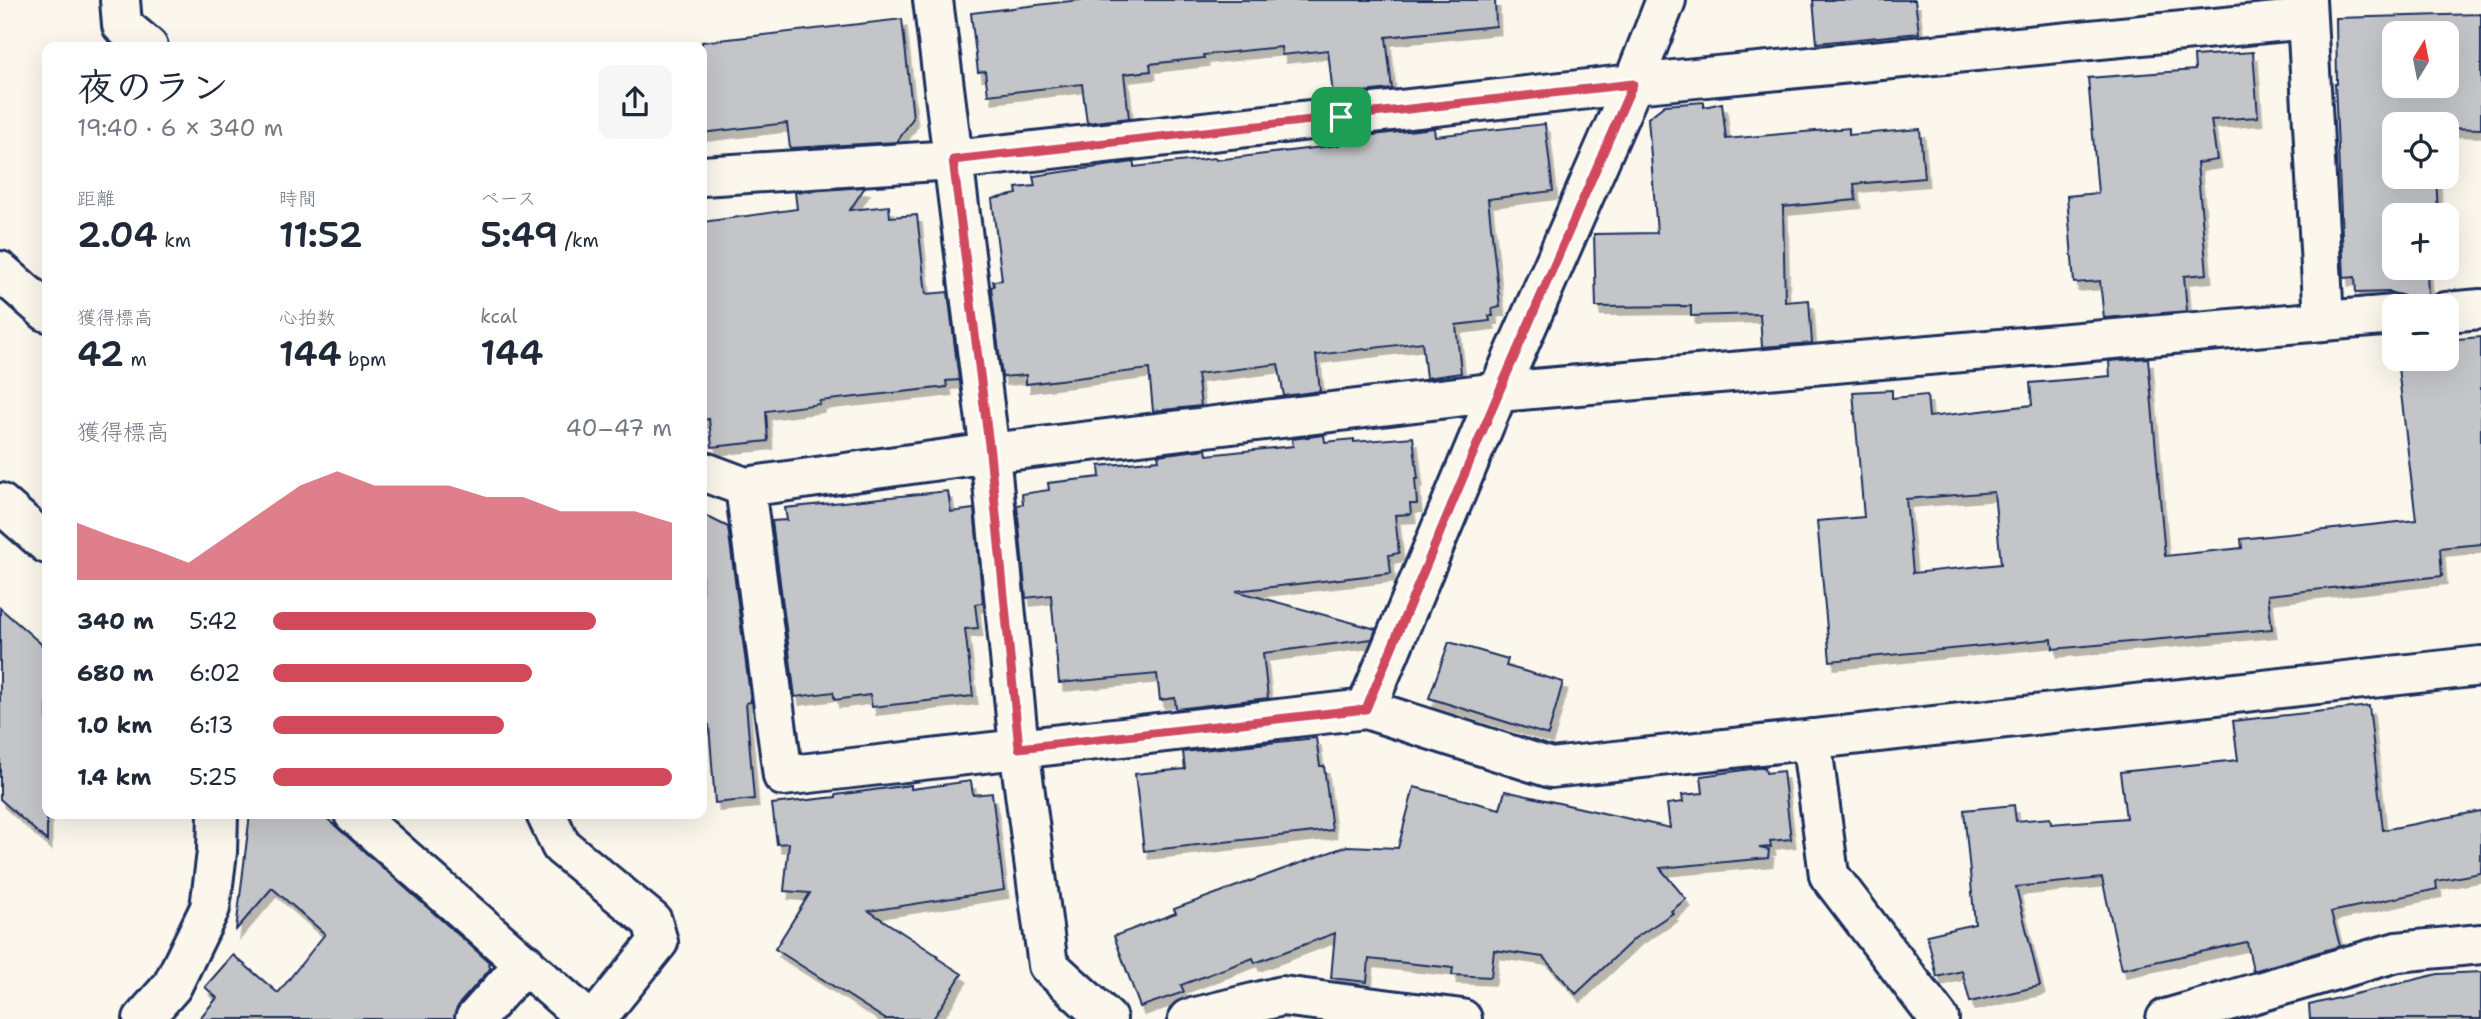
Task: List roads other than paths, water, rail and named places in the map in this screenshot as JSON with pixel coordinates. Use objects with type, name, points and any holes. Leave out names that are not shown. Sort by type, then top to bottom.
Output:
[{"type":"street","points":[[120,0],[122,25],[142,42]]},
{"type":"street","points":[[933,0],[990,453],[1019,748],[1048,965],[1107,1019]]},
{"type":"street","points":[[1366,709],[1499,392],[1633,84],[1666,0]]},
{"type":"street","points":[[707,176],[953,160],[2306,10],[2324,320]]},
{"type":"street","points":[[0,271],[42,309]]},
{"type":"street","points":[[2459,311],[2481,309]]},
{"type":"street","points":[[707,473],[746,486],[990,453],[1499,392],[2382,316]]},
{"type":"street","points":[[746,486],[783,776],[1366,709],[1551,768],[2481,666]]},
{"type":"street","points":[[0,503],[42,540]]},
{"type":"street","points":[[1811,739],[1829,875],[1939,1019]]},
{"type":"street","points":[[143,1019],[172,986],[210,908],[218,819]]},
{"type":"street","points":[[360,819],[587,1019]]},
{"type":"street","points":[[548,819],[561,846],[652,920],[658,942],[596,1019]]},
{"type":"street","points":[[2166,1019],[2272,1004],[2397,952],[2481,944]]},
{"type":"street","points":[[475,1019],[525,963]]},
{"type":"street","points":[[1188,1019],[1282,996],[1462,1019]]}]
